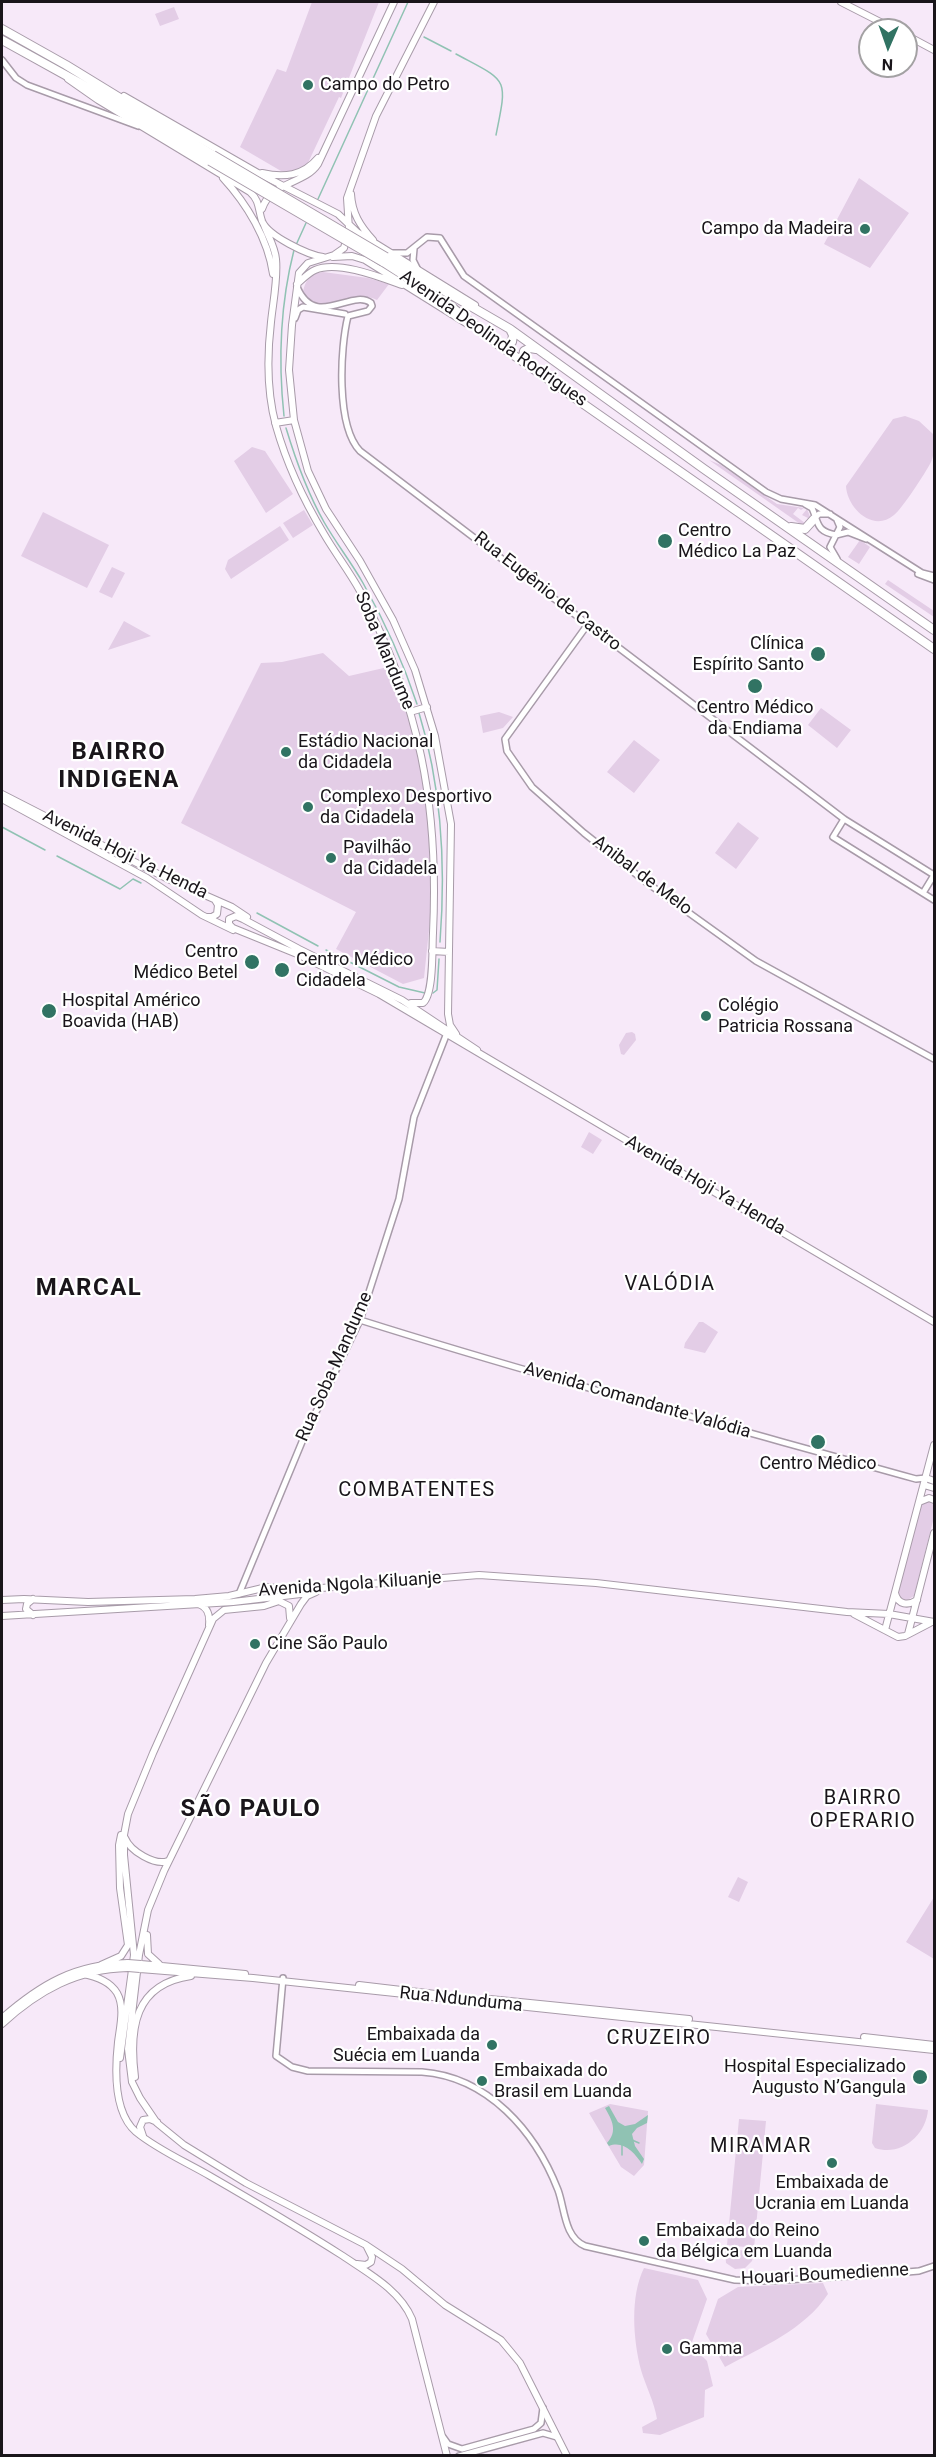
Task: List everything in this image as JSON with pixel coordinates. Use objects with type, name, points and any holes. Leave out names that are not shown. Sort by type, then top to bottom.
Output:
[{"type":"highway","name":"Avenida Deolinda Rodrigues","points":[[2,29],[66,65],[210,160]]},
{"type":"highway","name":"Avenida Deolinda Rodrigues","points":[[2,40],[510,329],[777,521],[934,630]]},
{"type":"highway","name":"Avenida Deolinda Rodrigues","points":[[385,256],[499,345],[934,649]]},
{"type":"highway","points":[[499,345],[512,342],[513,335],[510,329]]},
{"type":"highway","points":[[528,364],[523,357],[525,351],[530,348],[537,349]]},
{"type":"highway","points":[[777,521],[802,530],[807,528],[814,519]]},
{"type":"main road","points":[[261,212],[268,197],[283,185],[313,171],[327,149],[394,2]]},
{"type":"main road","points":[[326,258],[344,248],[348,238],[346,204],[356,171],[382,101],[434,2]]},
{"type":"main road","points":[[841,2],[872,18]]},
{"type":"main road","points":[[918,41],[934,50]]},
{"type":"main road","points":[[66,65],[250,168],[328,208],[385,256],[418,269],[510,329]]},
{"type":"main road","points":[[61,73],[98,100],[147,130],[210,160],[256,197],[261,212]]},
{"type":"main road","points":[[250,168],[274,175],[297,174],[314,164],[327,149]]},
{"type":"main road","points":[[210,160],[229,185],[263,240],[272,265],[274,293]]},
{"type":"main road","points":[[356,171],[351,193],[355,214],[385,256]]},
{"type":"main road","name":"Soba Mandume","points":[[261,212],[276,259],[269,350],[271,397],[286,458],[301,494],[368,606],[412,711],[424,766],[434,833],[435,879],[428,998],[419,1004],[402,1000]]},
{"type":"main road","points":[[264,225],[278,237],[306,252],[326,258],[358,257],[414,289],[499,345]]},
{"type":"main road","name":"Soba Mandume","points":[[326,258],[305,265],[299,273],[289,370],[292,420],[311,479],[326,509],[385,605],[415,670],[437,746],[452,824],[448,1014],[450,1025],[456,1034]]},
{"type":"main road","points":[[297,284],[312,271],[332,267],[369,274],[414,289]]},
{"type":"main road","points":[[278,423],[292,420]]},
{"type":"main road","points":[[412,711],[425,707]]},
{"type":"main road","name":"Avenida Hoji Ya Henda","points":[[2,794],[158,874],[213,898],[248,917],[264,930],[402,1000],[477,1050]]},
{"type":"main road","name":"Avenida Hoji Ya Henda","points":[[2,799],[147,878],[202,915],[229,929],[297,954],[356,982],[477,1050],[934,1321]]},
{"type":"main road","points":[[202,915],[212,917],[217,914],[218,905],[213,898]]},
{"type":"main road","points":[[255,937],[230,927],[229,919],[233,916],[240,917],[264,930]]},
{"type":"main road","points":[[432,951],[449,952]]},
{"type":"main road","points":[[885,1630],[934,1445]]},
{"type":"main road","points":[[931,1457],[934,1465]]},
{"type":"main road","name":"Avenida Comandante Valódia","points":[[925,1482],[934,1481]]},
{"type":"main road","name":"Avenida Comandante Valódia","points":[[925,1482],[934,1488]]},
{"type":"main road","points":[[920,1502],[923,1499],[934,1500]]},
{"type":"main road","points":[[908,1634],[934,1533]]},
{"type":"main road","name":"Avenida Ngola Kiluanje","points":[[2,1600],[195,1599],[239,1594],[267,1587],[297,1590],[461,1576],[596,1583],[848,1612],[889,1614],[934,1622]]},
{"type":"main road","name":"Avenida Ngola Kiluanje","points":[[2,1616],[34,1616],[107,1608],[268,1599],[316,1592],[484,1577]]},
{"type":"main road","points":[[316,1592],[305,1598],[266,1663],[163,1873],[153,1899],[143,1937],[128,2059],[132,2082],[157,2122],[184,2145],[321,2223],[366,2245],[402,2269],[446,2305],[501,2340],[520,2363],[567,2456]]},
{"type":"main road","points":[[895,1593],[898,1600],[904,1604],[917,1600]]},
{"type":"main road","points":[[34,1599],[26,1606],[29,1613],[34,1616]]},
{"type":"main road","points":[[2,1600],[7,1609],[2,1616]]},
{"type":"main road","points":[[118,2076],[134,1955],[122,1857],[122,1831],[144,1773],[213,1619],[224,1610],[264,1606],[279,1601],[290,1606],[291,1614],[288,1624]]},
{"type":"main road","points":[[197,1604],[204,1606],[208,1614],[207,1631]]},
{"type":"main road","points":[[848,1612],[898,1637],[922,1625],[934,1622]]},
{"type":"main road","points":[[100,1965],[121,1956],[128,1945],[120,1888],[126,1823]]},
{"type":"main road","points":[[124,1835],[126,1842],[134,1850],[160,1863],[169,1861]]},
{"type":"main road","points":[[122,1857],[129,1852],[135,1853],[158,1864],[163,1873]]},
{"type":"main road","points":[[153,1899],[146,1949],[150,1958],[163,1966]]},
{"type":"main road","name":"Rua Ndunduma","points":[[2,2024],[45,1990],[82,1971],[100,1965],[283,1980],[934,2045]]},
{"type":"main road","name":"Rua Ndunduma","points":[[82,1971],[128,1966]]},
{"type":"main road","name":"Rua Ndunduma","points":[[141,1967],[163,1966],[934,2050]]},
{"type":"main road","points":[[2,2018],[40,1989],[64,1975],[82,1971],[104,1980],[118,1994],[122,2010],[117,2050],[118,2076],[121,2107],[132,2127],[144,2137],[284,2219],[395,2293],[408,2310],[418,2340],[447,2456]]},
{"type":"main road","points":[[153,2116],[135,2078],[132,2050],[138,2013],[144,1999],[159,1985],[177,1978],[200,1974]]},
{"type":"main road","points":[[144,2137],[140,2127],[143,2120],[150,2119],[157,2122]]},
{"type":"main road","points":[[353,2263],[363,2265],[371,2262],[372,2257],[366,2245]]},
{"type":"street","points":[[2,60],[16,78],[27,85],[147,130]]},
{"type":"street","points":[[385,256],[402,254],[414,248],[426,237],[440,238],[464,276],[766,492],[781,499],[815,505],[922,573],[934,576]]},
{"type":"street","points":[[414,248],[413,260],[418,269]]},
{"type":"street","points":[[292,324],[298,310],[303,307],[346,315],[368,311],[372,306],[365,299],[329,307],[312,304],[304,299],[297,284]]},
{"type":"street","name":"Rua Eugênio de Castro","points":[[346,303],[343,310],[346,315],[342,387],[345,413],[354,445],[844,819],[934,875]]},
{"type":"street","points":[[798,502],[812,508],[814,519],[823,530],[836,535],[848,532],[860,536],[922,577],[934,580]]},
{"type":"street","points":[[814,519],[822,514],[831,514],[840,524],[840,530],[830,543],[831,552],[853,574]]},
{"type":"street","name":"Anibal de Melo","points":[[588,624],[507,733],[505,739],[507,751],[532,787],[584,833],[646,882],[756,961],[934,1059]]},
{"type":"street","points":[[844,819],[833,837],[934,900]]},
{"type":"street","points":[[923,893],[934,875]]},
{"type":"street","name":"Rua Soba Mandume","points":[[239,1594],[304,1437],[360,1320],[399,1199],[414,1117],[447,1033]]},
{"type":"street","name":"Avenida Comandante Valódia","points":[[360,1320],[460,1351],[925,1482]]},
{"type":"street","name":"Houari Boumedienne","points":[[283,1980],[276,2056],[292,2067],[308,2072],[438,2074],[490,2096],[512,2118],[540,2153],[558,2190],[573,2239],[592,2248],[735,2280],[769,2281],[883,2274],[920,2271],[934,2266]]},
{"type":"street","points":[[442,2436],[448,2444],[462,2449],[534,2429],[541,2423],[543,2407]]},
{"type":"street","points":[[459,2456],[537,2434],[547,2433],[557,2437]]},
{"type":"shaded area","name":"Campo do Petro","points":[[312,2],[379,2],[341,98],[339,97],[307,165],[293,172],[281,171],[240,147],[277,69],[286,72]]},
{"type":"shaded area","points":[[174,7],[179,19],[160,26],[155,14]]},
{"type":"shaded area","name":"Campo da Madeira","points":[[859,178],[909,213],[870,268],[824,244]]},
{"type":"shaded area","points":[[323,272],[368,278],[389,284],[377,300],[357,297],[320,304],[311,301],[303,292],[309,278]]},
{"type":"shaded area","points":[[905,416],[919,421],[933,434],[932,459],[919,482],[894,515],[886,520],[870,520],[856,510],[847,494],[846,486],[893,419]]},
{"type":"shaded area","points":[[252,447],[265,451],[293,494],[266,513],[234,461]]},
{"type":"shaded area","points":[[709,460],[721,465],[777,504],[804,508],[801,510],[798,508],[793,514],[805,523],[808,518],[802,515],[807,509],[811,519],[803,526]]},
{"type":"shaded area","points":[[304,510],[313,525],[293,538],[283,523]]},
{"type":"shaded area","points":[[43,512],[109,545],[87,588],[21,556]]},
{"type":"shaded area","points":[[280,526],[289,540],[231,579],[225,569],[228,560]]},
{"type":"shaded area","points":[[860,540],[870,547],[859,564],[848,557]]},
{"type":"shaded area","points":[[112,567],[125,573],[112,598],[99,592]]},
{"type":"shaded area","points":[[888,580],[934,611],[934,617],[885,584]]},
{"type":"shaded area","points":[[124,621],[151,636],[108,650]]},
{"type":"shaded area","name":"Complexo Desportivo da Cidadela","points":[[323,653],[349,676],[388,667],[410,723],[426,790],[433,862],[432,901],[424,978],[403,984],[336,949],[356,912],[181,823],[261,663],[282,662]]},
{"type":"shaded area","points":[[821,708],[851,730],[837,748],[808,725]]},
{"type":"shaded area","points":[[499,712],[513,717],[503,728],[483,733],[480,716]]},
{"type":"shaded area","points":[[634,740],[660,760],[634,793],[607,772]]},
{"type":"shaded area","points":[[738,822],[759,838],[736,869],[715,853]]},
{"type":"shaded area","points":[[632,1032],[636,1040],[624,1055],[621,1054],[619,1045],[626,1033]]},
{"type":"shaded area","points":[[589,1132],[602,1140],[593,1154],[581,1147]]},
{"type":"shaded area","points":[[699,1322],[703,1322],[718,1332],[705,1353],[684,1348]]},
{"type":"shaded area","points":[[927,1501],[934,1505],[934,1517],[914,1596],[906,1601],[901,1599],[898,1592],[920,1506]]},
{"type":"shaded area","points":[[738,1877],[748,1882],[739,1902],[728,1897]]},
{"type":"shaded area","points":[[934,1897],[934,1959],[906,1942]]},
{"type":"shaded area","points":[[610,2104],[648,2111],[644,2165],[634,2176],[621,2167],[589,2113]]},
{"type":"shaded area","points":[[876,2104],[928,2110],[923,2128],[903,2147],[885,2150],[875,2148],[872,2143]]},
{"type":"shaded area","points":[[609,2106],[618,2122],[625,2126],[635,2124],[648,2115],[647,2123],[637,2128],[632,2134],[635,2146],[644,2159],[642,2164],[624,2146],[609,2146],[607,2143],[613,2130],[612,2121],[605,2108]]},
{"type":"shaded area","points":[[739,2119],[766,2121],[754,2248],[727,2245]]},
{"type":"shaded area","points":[[725,2248],[754,2252],[752,2261],[745,2268],[735,2269],[726,2263]]},
{"type":"shaded area","name":"Gamma","points":[[644,2268],[698,2280],[707,2299],[691,2345],[707,2361],[713,2386],[705,2390],[704,2417],[660,2435],[643,2433],[642,2427],[657,2419],[641,2370],[636,2345],[634,2318],[636,2291]]},
{"type":"shaded area","points":[[823,2283],[828,2294],[807,2318],[768,2345],[725,2367],[706,2334],[718,2299],[738,2287]]},
{"type":"waterway","points":[[318,199],[408,2]]},
{"type":"waterway","points":[[424,37],[451,51]]},
{"type":"waterway","points":[[456,54],[486,70],[500,83],[502,101],[496,135]]},
{"type":"waterway","points":[[296,245],[306,223]]},
{"type":"waterway","points":[[284,416],[281,374],[283,312],[294,250]]},
{"type":"waterway","points":[[286,428],[312,499],[379,612],[400,658],[417,704]]},
{"type":"waterway","points":[[419,713],[433,769],[440,826],[442,855],[440,942]]},
{"type":"waterway","points":[[2,827],[45,850]]},
{"type":"waterway","points":[[57,856],[120,889],[133,879],[141,883]]},
{"type":"waterway","points":[[257,913],[318,946]]},
{"type":"waterway","points":[[326,950],[399,987],[425,993]]},
{"type":"waterway","points":[[433,993],[437,990],[439,959]]},
{"type":"waterway","points":[[632,2140],[639,2143]]},
{"type":"waterway","points":[[622,2144],[622,2155]]},
{"type":"place","name":"Campo do Petro","points":[[308,85]]},
{"type":"place","name":"Campo da Madeira","points":[[865,229]]},
{"type":"place","name":"Centro Médico La Paz","points":[[665,541]]},
{"type":"place","name":"Clínica Espírito Santo","points":[[818,654]]},
{"type":"place","name":"Centro Médico da Endiama","points":[[755,686]]},
{"type":"place","name":"Estádio Nacional da Cidadela","points":[[286,752]]},
{"type":"place","name":"Complexo Desportivo da Cidadela","points":[[308,807]]},
{"type":"place","name":"Pavilhão da Cidadela","points":[[331,858]]},
{"type":"place","name":"Centro Médico Betel","points":[[252,962]]},
{"type":"place","name":"Centro Médico Cidadela","points":[[282,970]]},
{"type":"place","name":"Hospital Américo Boavida (HAB)","points":[[49,1011]]},
{"type":"place","name":"Colégio Patricia Rossana","points":[[706,1016]]},
{"type":"place","name":"Centro Médico","points":[[818,1442]]},
{"type":"place","name":"Cine São Paulo","points":[[255,1644]]},
{"type":"place","name":"Embaixada da Suécia em Luanda","points":[[492,2045]]},
{"type":"place","name":"Hospital Especializado Augusto N’Gangula","points":[[920,2077]]},
{"type":"place","name":"Embaixada do Brasil em Luanda","points":[[482,2081]]},
{"type":"place","name":"Embaixada de Ucrania em Luanda","points":[[832,2163]]},
{"type":"place","name":"Embaixada do Reino da Bélgica em Luanda","points":[[644,2241]]},
{"type":"place","name":"Gamma","points":[[667,2349]]},
{"type":"district","name":"BAIRRO INDIGENA","points":[[119,767]]},
{"type":"district","name":"VALÓDIA","points":[[670,1285]]},
{"type":"district","name":"MARCAL","points":[[89,1289]]},
{"type":"district","name":"COMBATENTES","points":[[417,1491]]},
{"type":"district","name":"SÃO PAULO","points":[[251,1810]]},
{"type":"district","name":"BAIRRO OPERARIO","points":[[863,1810]]},
{"type":"district","name":"CRUZEIRO","points":[[659,2039]]},
{"type":"district","name":"MIRAMAR","points":[[761,2147]]}]
